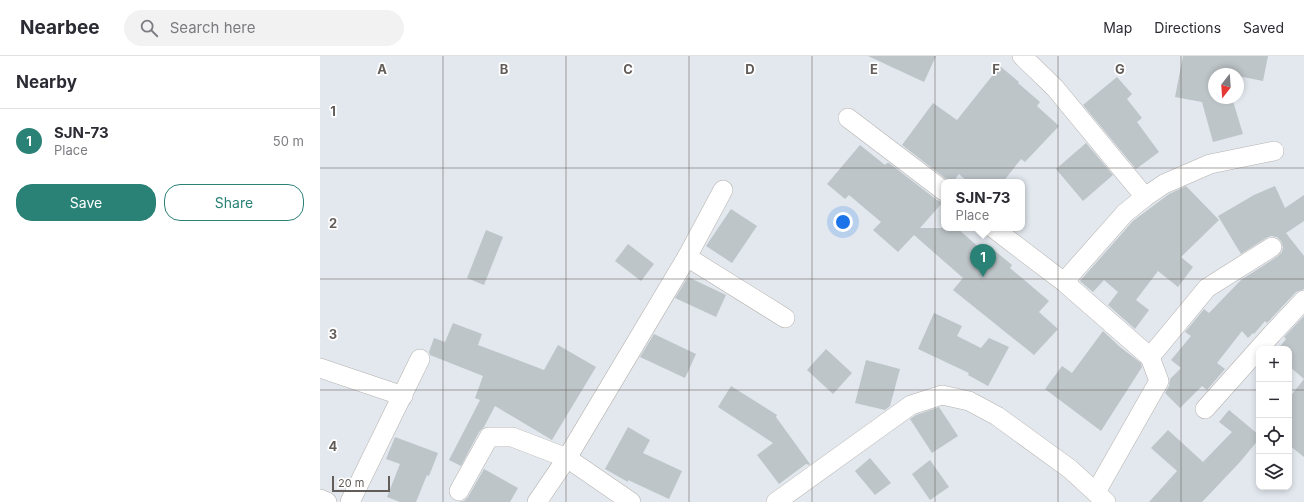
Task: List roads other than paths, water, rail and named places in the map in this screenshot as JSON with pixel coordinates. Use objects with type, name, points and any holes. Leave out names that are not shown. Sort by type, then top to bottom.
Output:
[{"type":"street","points":[[1022,56],[1055,88],[1145,197]]},
{"type":"street","points":[[848,118],[941,189]]},
{"type":"street","points":[[1064,282],[1125,213],[1164,184],[1210,164],[1274,151]]},
{"type":"street","points":[[537,502],[567,458],[687,257],[723,190]]},
{"type":"street","points":[[776,502],[911,405],[942,395],[970,401],[997,416],[1070,469],[1101,497],[1159,381],[1150,357],[1064,282],[997,231]]},
{"type":"street","points":[[1150,357],[1207,288],[1272,247]]},
{"type":"street","points":[[687,257],[785,318]]},
{"type":"street","points":[[1205,409],[1304,300]]},
{"type":"street","points":[[350,502],[420,360]]},
{"type":"street","points":[[320,368],[403,396]]},
{"type":"street","points":[[459,492],[489,437],[512,438],[567,458],[632,502]]},
{"type":"street","points":[[320,499],[327,502]]},
{"type":"place","name":"SJN-73","points":[[983,277]]}]
